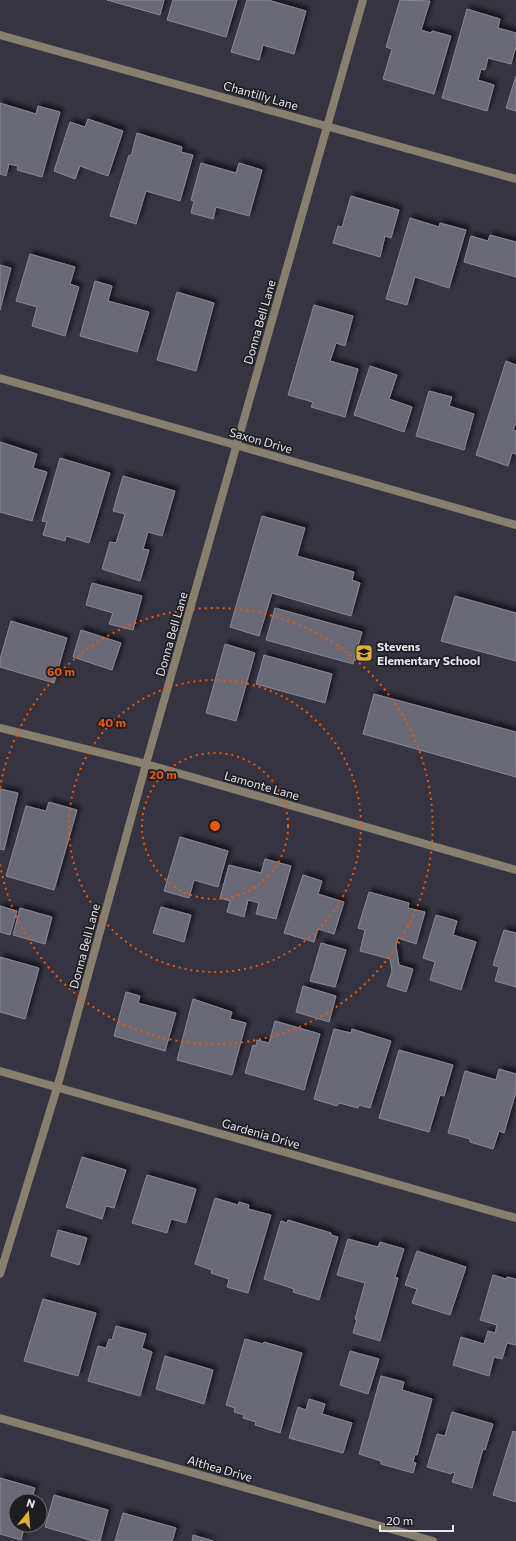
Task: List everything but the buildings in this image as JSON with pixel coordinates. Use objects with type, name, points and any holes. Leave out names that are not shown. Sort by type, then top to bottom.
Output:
[{"type":"street","name":"Donna Bell Lane","points":[[0,1274],[57,1088],[146,764],[363,0]]},
{"type":"street","name":"Chantilly Lane","points":[[0,35],[516,179]]},
{"type":"street","name":"Saxon Drive","points":[[0,378],[516,525]]},
{"type":"street","name":"Lamonte Lane","points":[[0,728],[146,764],[516,870]]},
{"type":"street","name":"Gardenia Drive","points":[[0,1071],[516,1218]]},
{"type":"street","name":"Althea Drive","points":[[0,1418],[433,1541]]},
{"type":"place","name":"Stevens Elementary School","points":[[364,653]]}]
